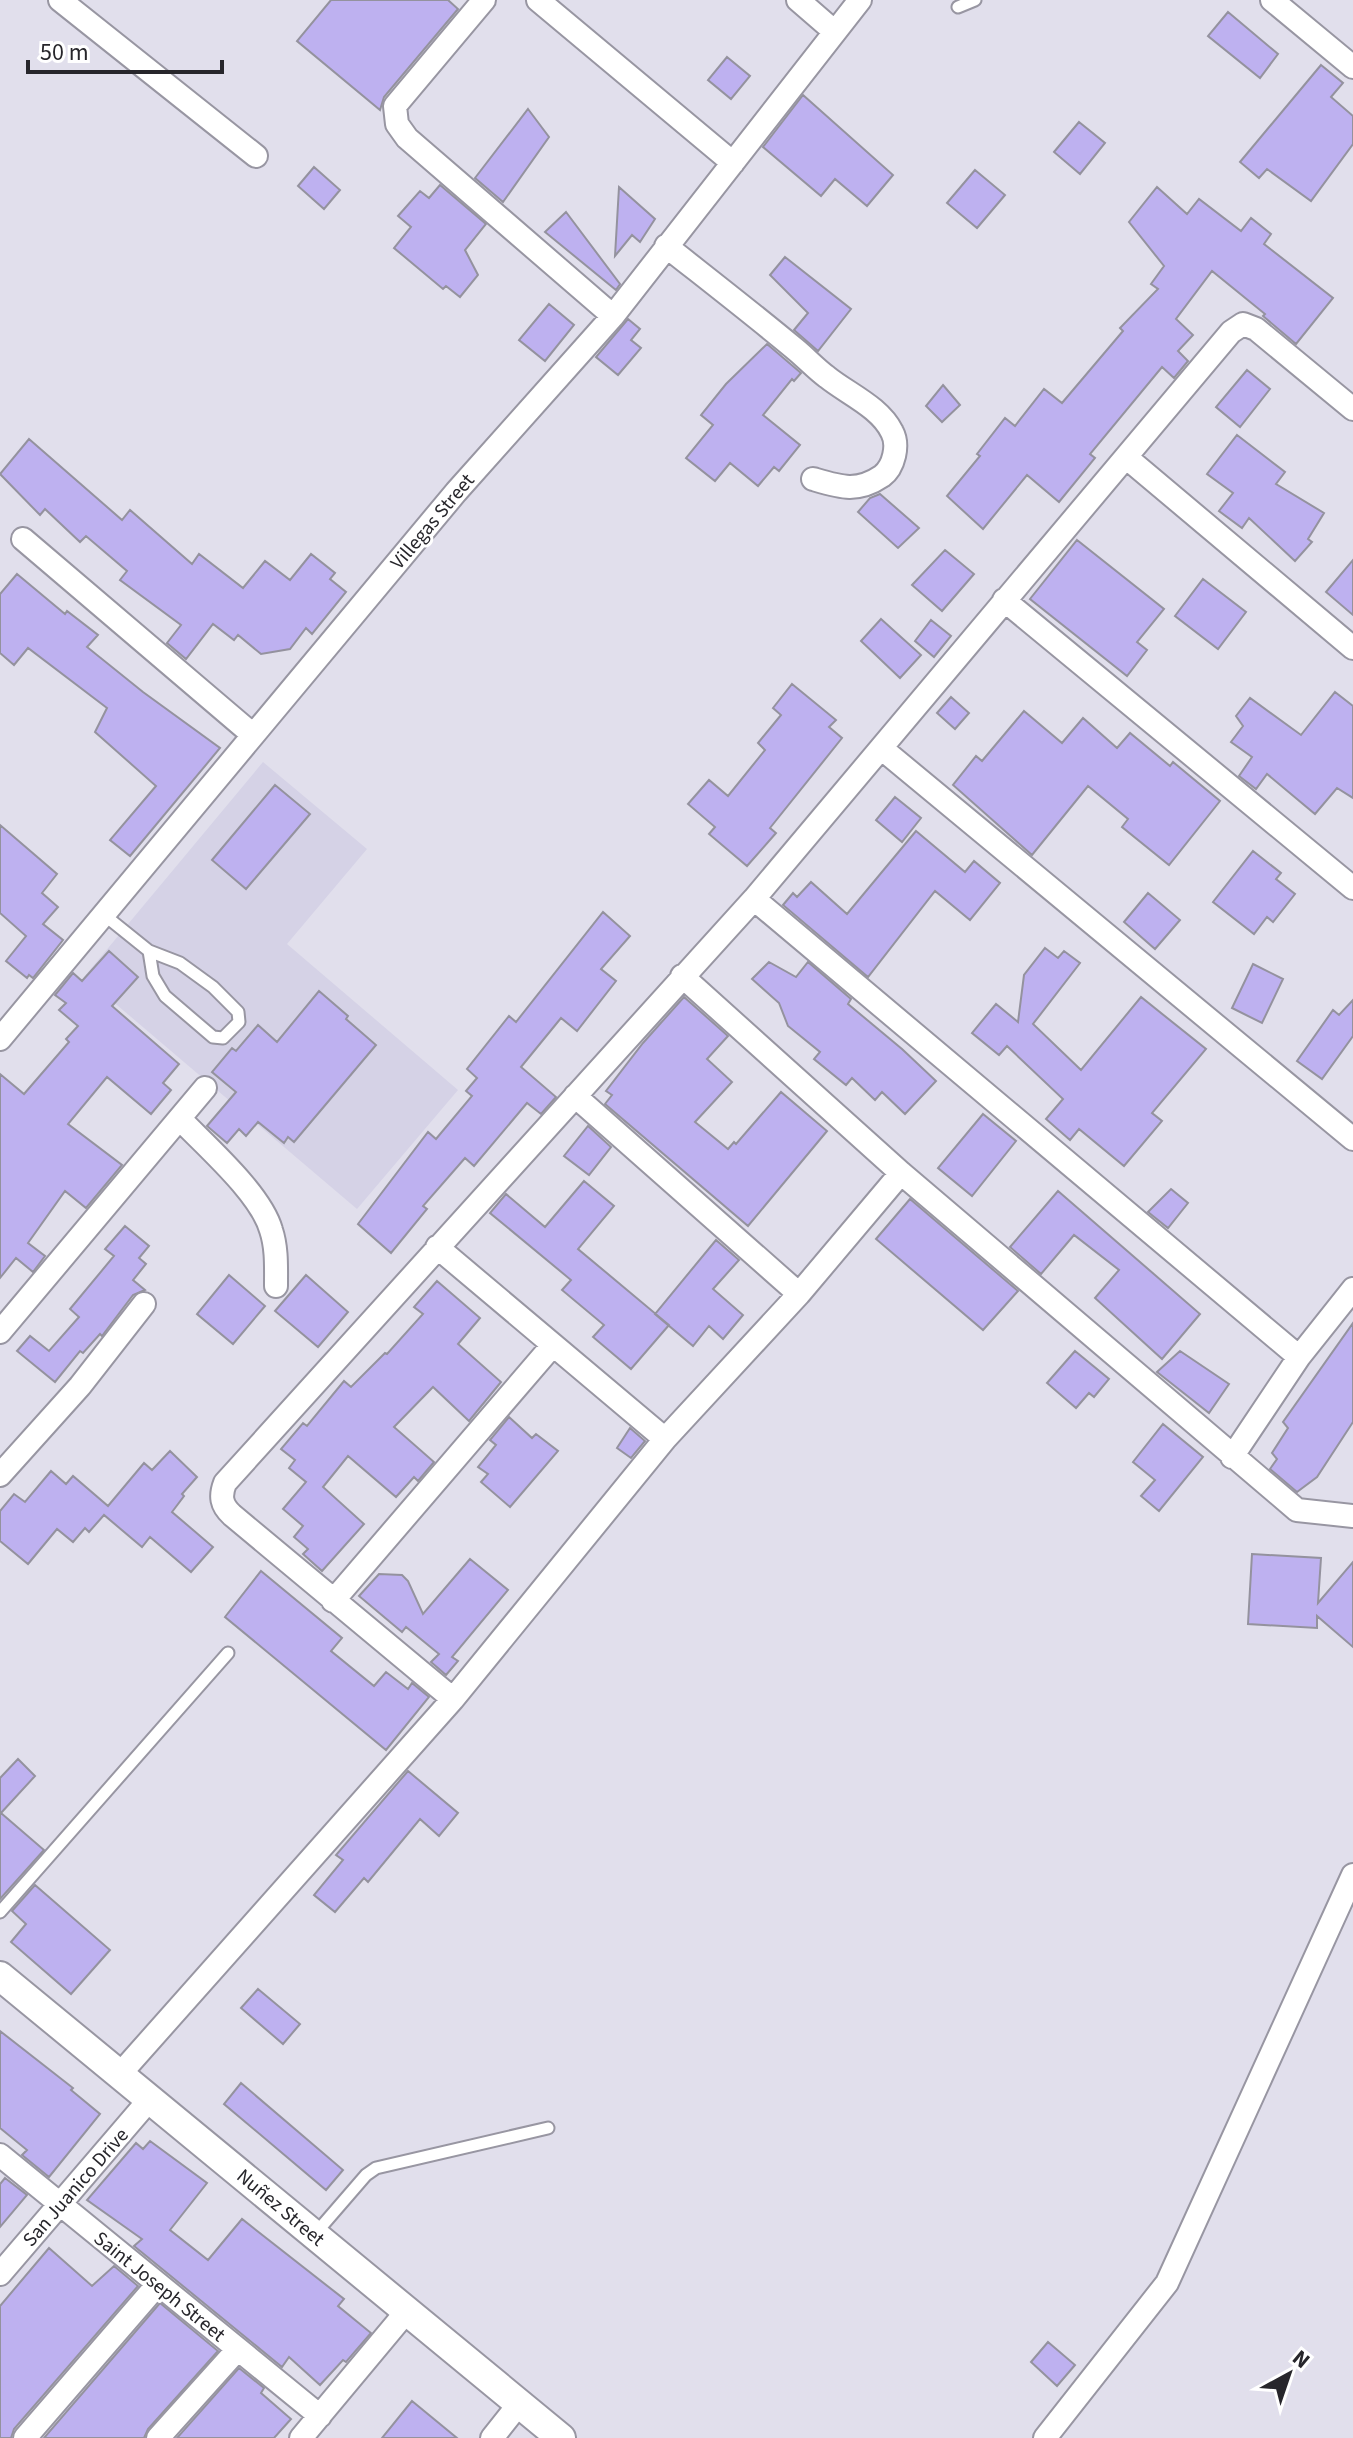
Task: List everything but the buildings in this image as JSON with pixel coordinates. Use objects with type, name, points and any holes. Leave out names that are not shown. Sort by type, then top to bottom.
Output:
[{"type":"street","points":[[60,0],[256,156]]},
{"type":"street","points":[[484,0],[395,106],[397,124],[407,138],[613,316]]},
{"type":"street","points":[[538,0],[733,163]]},
{"type":"street","points":[[798,0],[835,32]]},
{"type":"street","name":"Villegas Street","points":[[0,1039],[456,492],[613,316],[860,0]]},
{"type":"street","points":[[1272,0],[1353,67]]},
{"type":"street","points":[[666,246],[827,378],[872,410],[893,433],[896,444],[894,456],[888,471],[876,480],[860,488],[813,479]]},
{"type":"street","points":[[453,1699],[224,1508],[221,1492],[225,1483],[754,899],[1231,332],[1243,324],[1256,329],[1353,409]]},
{"type":"street","points":[[1127,458],[1353,648]]},
{"type":"street","points":[[23,539],[253,735]]},
{"type":"street","points":[[1004,600],[1353,888]]},
{"type":"street","points":[[881,748],[1353,1139]]},
{"type":"street","points":[[754,899],[1299,1357]]},
{"type":"street","points":[[682,976],[901,1173],[1297,1510],[1353,1516]]},
{"type":"street","points":[[0,1332],[205,1088]]},
{"type":"street","points":[[575,1096],[799,1294]]},
{"type":"street","points":[[180,1119],[234,1175],[261,1209],[271,1227],[276,1247],[276,1286]]},
{"type":"street","points":[[120,2074],[453,1699],[665,1439],[799,1294],[901,1173]]},
{"type":"street","points":[[437,1247],[665,1439]]},
{"type":"street","points":[[1232,1457],[1299,1357],[1353,1289]]},
{"type":"street","points":[[0,1475],[80,1386],[144,1304]]},
{"type":"street","points":[[333,1601],[552,1346]]},
{"type":"street","points":[[1045,2438],[1167,2283],[1353,1875]]},
{"type":"street","name":"Nuñez Street","points":[[0,1976],[561,2438]]},
{"type":"street","name":"San Juanico Drive","points":[[0,2274],[150,2099]]},
{"type":"street","name":"Saint Joseph Street","points":[[0,2155],[320,2416]]},
{"type":"street","points":[[25,2438],[158,2284]]},
{"type":"street","points":[[301,2438],[407,2311]]},
{"type":"street","points":[[158,2438],[238,2349]]},
{"type":"street","points":[[492,2438],[519,2404]]},
{"type":"lane","points":[[958,7],[975,0]]},
{"type":"lane","points":[[103,914],[149,951],[180,963],[213,987],[238,1012],[239,1022],[231,1032],[223,1038],[213,1037],[165,996],[153,976],[149,951]]},
{"type":"lane","points":[[0,1912],[228,1653]]},
{"type":"lane","points":[[314,2235],[366,2175],[376,2168],[548,2128]]},
{"type":"shaded area","points":[[263,762],[367,849],[287,944],[458,1090],[357,1209],[84,977]]}]
